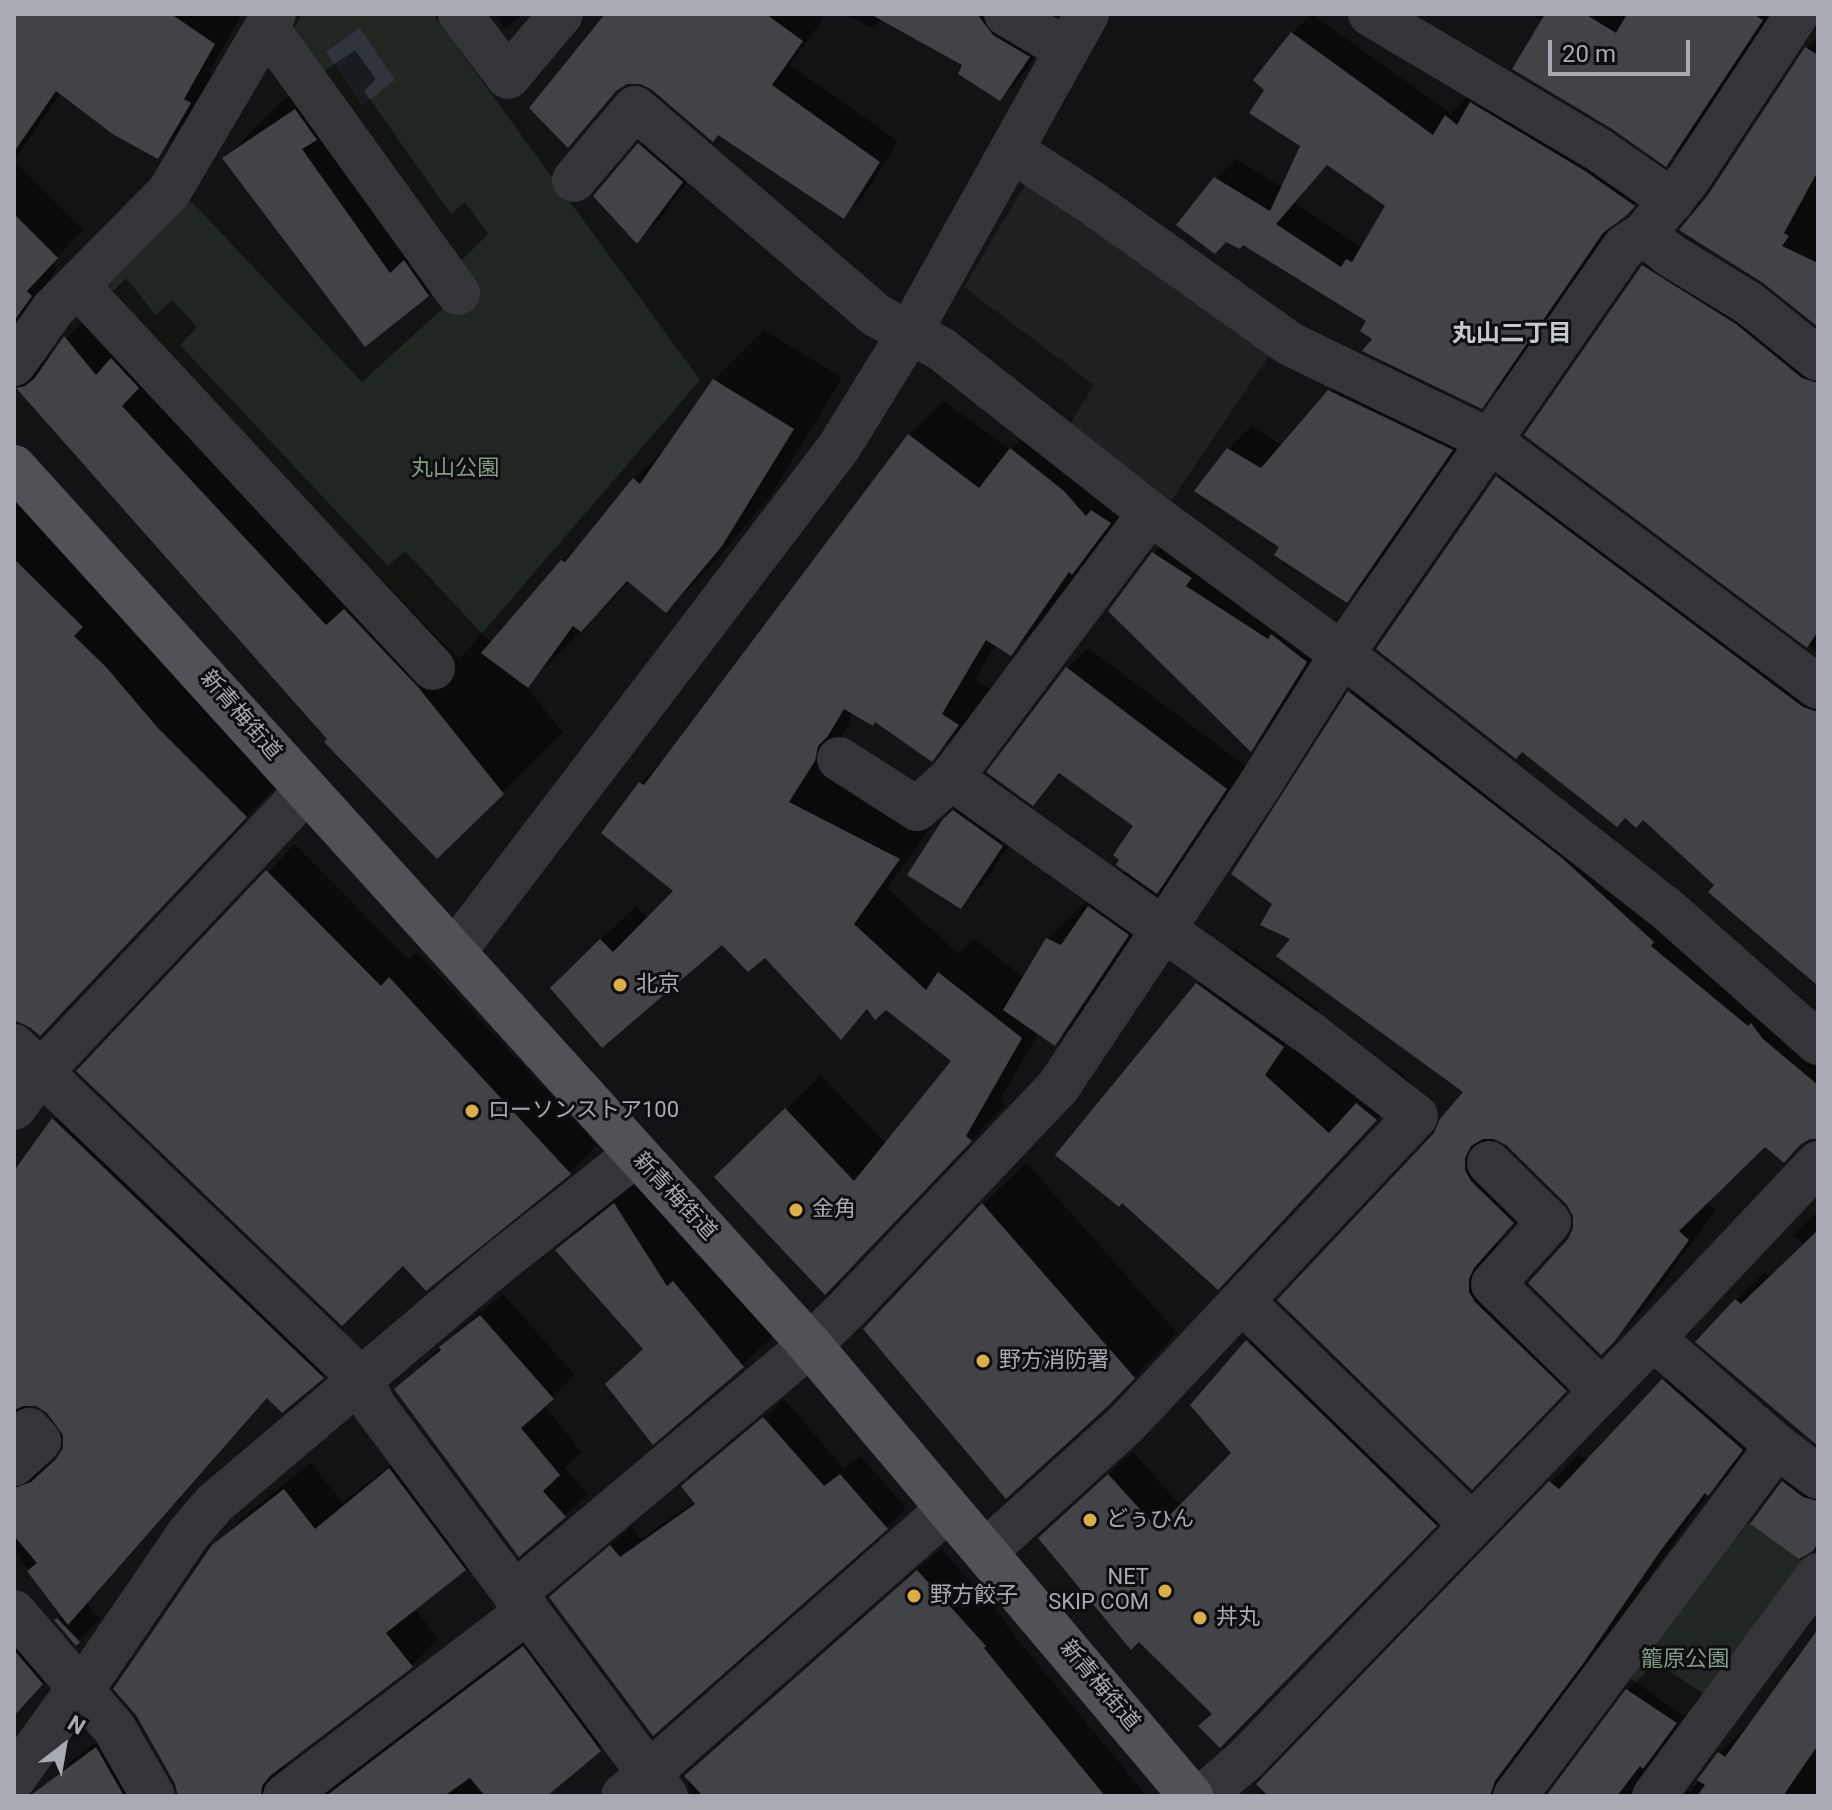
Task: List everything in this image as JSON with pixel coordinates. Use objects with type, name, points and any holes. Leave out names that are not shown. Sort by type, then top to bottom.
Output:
[{"type":"main road","name":"新青梅街道","points":[[14,467],[810,1345],[1191,1796]]},
{"type":"street","points":[[460,14],[508,77],[561,14]]},
{"type":"street","points":[[454,952],[839,447],[910,332],[1077,32],[1006,14]]},
{"type":"street","points":[[1370,14],[1599,150],[1672,201]]},
{"type":"street","points":[[285,1796],[522,1602],[810,1345],[1058,1087],[1257,789],[1342,654],[1489,440],[1624,247],[1644,234],[1672,201],[1797,14]]},
{"type":"street","points":[[14,364],[53,309],[169,192],[270,21],[458,293]]},
{"type":"street","points":[[574,180],[635,108],[877,316],[940,348],[1150,513],[1342,654],[1669,911],[1818,1043]]},
{"type":"street","points":[[1011,150],[1091,202],[1290,344],[1489,440],[1812,671]]},
{"type":"street","points":[[1644,234],[1670,255],[1750,304],[1818,359]]},
{"type":"street","points":[[77,285],[433,668]]},
{"type":"street","points":[[839,759],[917,809],[951,778],[1150,513]]},
{"type":"street","points":[[951,778],[1312,1035],[1416,1116],[1126,1424],[986,1551]]},
{"type":"street","points":[[14,1108],[28,1059],[306,791]]},
{"type":"street","points":[[28,1059],[362,1380],[374,1406],[522,1602],[646,1789],[947,1510]]},
{"type":"street","points":[[14,1778],[79,1688],[92,1675],[189,1533],[215,1503],[497,1264],[635,1155]]},
{"type":"street","points":[[1489,1163],[1549,1222],[1493,1284],[1602,1391]]},
{"type":"street","points":[[1203,1796],[1244,1761],[1818,1163]]},
{"type":"street","points":[[1243,1302],[1472,1525]]},
{"type":"street","points":[[1653,1338],[1777,1446],[1818,1477]]},
{"type":"street","points":[[1515,1796],[1777,1446]]},
{"type":"street","points":[[1654,1796],[1818,1575]]},
{"type":"street","points":[[14,1612],[114,1728],[153,1796]]},
{"type":"shaded area","points":[[360,28],[395,80],[362,106],[326,52]]},
{"type":"shaded area","points":[[1028,180],[1271,353],[1171,501],[1068,427],[1094,385],[964,287]]},
{"type":"green space","name":"丸山公園","points":[[302,14],[433,14],[700,380],[459,660],[273,466],[105,282],[191,201],[362,382],[452,300],[291,33]]},
{"type":"green space","name":"籠原公園","points":[[1748,1523],[1805,1563],[1690,1721],[1622,1672]]},
{"type":"building","points":[[14,14],[171,14],[215,44],[184,99],[191,103],[158,159],[114,135],[56,91],[14,152]]},
{"type":"building","points":[[605,14],[766,14],[803,41],[772,85],[880,162],[844,219],[718,135],[713,142],[651,89],[640,84],[627,84],[616,91],[568,148],[529,108]]},
{"type":"building","points":[[870,14],[977,14],[993,35],[1030,57],[1000,101],[958,74],[962,65]]},
{"type":"building","points":[[1545,14],[1585,14],[1616,33],[1627,14],[1753,14],[1763,20],[1666,167],[1612,129],[1512,69]]},
{"type":"building","points":[[1291,32],[1433,135],[1445,115],[1457,125],[1470,102],[1585,171],[1635,206],[1603,233],[1482,409],[1362,351],[1372,339],[1360,331],[1366,321],[1243,245],[1240,249],[1226,242],[1215,254],[1176,225],[1214,177],[1270,211],[1300,146],[1249,113],[1264,90],[1253,80]],"holes":[[[1327,165],[1385,206],[1352,262],[1346,259],[1341,267],[1276,224]]]},
{"type":"building","points":[[1805,47],[1818,55],[1818,171],[1784,233],[1789,236],[1782,246],[1818,263],[1818,327],[1763,283],[1679,230],[1708,195]]},
{"type":"building","points":[[295,109],[317,140],[302,149],[390,273],[404,260],[429,296],[365,347],[222,158]]},
{"type":"building","points":[[638,143],[683,182],[637,244],[593,196]]},
{"type":"building","points":[[14,214],[58,258],[27,291],[32,296],[14,321]]},
{"type":"building","points":[[1642,265],[1736,324],[1802,378],[1818,383],[1818,631],[1807,648],[1524,435]]},
{"type":"building","points":[[64,336],[96,375],[111,358],[139,388],[122,406],[326,625],[344,609],[418,687],[504,794],[437,859],[324,742],[327,739],[16,388],[34,379]]},
{"type":"building","points":[[713,379],[794,429],[722,546],[666,613],[627,581],[581,632],[573,626],[528,688],[481,653],[561,560],[565,562],[633,478],[640,484]]},
{"type":"building","points":[[1328,390],[1453,450],[1347,603],[1274,555],[1279,547],[1194,491],[1227,448],[1261,468]]},
{"type":"building","points":[[908,434],[979,488],[1010,448],[1064,491],[1086,516],[1091,510],[1111,523],[1072,575],[1069,572],[1011,656],[986,640],[942,714],[959,725],[932,762],[875,722],[873,726],[844,709],[828,736],[818,746],[815,761],[789,802],[900,859],[854,924],[926,990],[938,972],[1022,1038],[966,1136],[972,1141],[825,1295],[714,1177],[785,1108],[854,1181],[951,1061],[886,1010],[875,1020],[867,1009],[841,1040],[765,958],[748,972],[722,945],[602,1048],[550,988],[600,939],[613,952],[673,891],[601,833],[639,782],[644,785]]},
{"type":"building","points":[[1496,476],[1803,707],[1818,712],[1818,986],[1708,892],[1714,885],[1643,820],[1636,828],[1625,818],[1617,827],[1522,752],[1516,759],[1376,649]]},
{"type":"building","points":[[1152,552],[1192,578],[1186,586],[1268,639],[1271,634],[1307,662],[1251,752],[1108,611]]},
{"type":"building","points":[[14,559],[83,627],[74,636],[107,668],[157,727],[247,817],[40,1036],[14,1020]]},
{"type":"building","points":[[1066,667],[1227,789],[1157,894],[1116,865],[1119,860],[1113,855],[1133,826],[1059,773],[1033,806],[986,772]]},
{"type":"building","points":[[1348,691],[1562,858],[1654,942],[1651,946],[1748,1026],[1751,1023],[1763,1039],[1818,1085],[1818,1139],[1810,1139],[1800,1145],[1784,1163],[1765,1147],[1679,1231],[1689,1240],[1614,1342],[1601,1355],[1528,1283],[1568,1239],[1573,1228],[1573,1216],[1567,1205],[1506,1145],[1494,1139],[1483,1139],[1471,1146],[1465,1158],[1465,1170],[1471,1181],[1514,1223],[1474,1268],[1469,1279],[1469,1292],[1475,1302],[1567,1391],[1472,1490],[1277,1300],[1434,1133],[1440,1119],[1463,1092],[1276,956],[1290,939],[1260,925],[1272,904],[1231,874]]},
{"type":"building","points":[[953,810],[1003,846],[961,909],[907,875],[943,819]]},
{"type":"building","points":[[266,870],[381,986],[389,977],[571,1174],[426,1291],[403,1266],[342,1326],[76,1071]]},
{"type":"building","points":[[1088,906],[1129,935],[1055,1046],[1003,1010],[1046,938],[1061,945]]},
{"type":"building","points":[[1196,983],[1284,1047],[1265,1075],[1329,1133],[1356,1103],[1377,1120],[1218,1290],[1122,1203],[1119,1207],[1055,1155]]},
{"type":"building","points":[[52,1118],[324,1378],[282,1413],[267,1398],[68,1625],[27,1571],[37,1563],[14,1536],[14,1488],[31,1482],[56,1459],[63,1448],[63,1435],[47,1413],[36,1406],[14,1410],[14,1171]]},
{"type":"building","points":[[614,1203],[667,1286],[673,1281],[744,1367],[653,1445],[605,1384],[643,1349],[555,1250]]},
{"type":"building","points":[[982,1203],[1135,1378],[1006,1499],[863,1329]]},
{"type":"building","points":[[1818,1230],[1818,1446],[1695,1342],[1735,1299],[1741,1304]]},
{"type":"building","points":[[480,1315],[554,1399],[521,1428],[560,1475],[543,1491],[566,1517],[519,1557],[394,1389],[441,1350],[439,1347]]},
{"type":"building","points":[[1246,1340],[1437,1526],[1220,1748],[1198,1726],[1212,1714],[1139,1642],[1131,1650],[1038,1538],[1108,1474],[1157,1528],[1231,1453],[1190,1405]]},
{"type":"building","points":[[1662,1379],[1743,1450],[1661,1550],[1585,1661],[1495,1781],[1490,1796],[1268,1796],[1256,1784],[1549,1481],[1559,1489]]},
{"type":"building","points":[[763,1417],[824,1486],[840,1474],[888,1529],[653,1736],[549,1597],[610,1545],[620,1557],[695,1504],[681,1486]]},
{"type":"building","points":[[389,1468],[466,1570],[386,1633],[413,1667],[270,1776],[262,1786],[261,1796],[178,1796],[175,1784],[136,1715],[113,1689],[212,1545],[284,1489],[315,1529]]},
{"type":"building","points":[[1782,1481],[1803,1497],[1818,1501],[1818,1543],[1813,1551],[1799,1559],[1750,1524]]},
{"type":"building","points":[[917,1570],[986,1646],[984,1648],[1105,1796],[703,1796],[684,1776]]},
{"type":"building","points":[[57,1618],[80,1642],[76,1646],[54,1620]]},
{"type":"building","points":[[1818,1629],[1818,1745],[1783,1796],[1697,1796],[1705,1785],[1697,1780],[1718,1752],[1725,1757]]},
{"type":"building","points":[[523,1646],[601,1751],[547,1796],[485,1796],[470,1778],[444,1796],[326,1796]]},
{"type":"building","points":[[14,1650],[43,1684],[14,1716]]},
{"type":"building","points":[[1626,1689],[1677,1723],[1643,1769],[1640,1766],[1617,1796],[1546,1796]]},
{"type":"building","points":[[96,1747],[124,1796],[30,1796],[35,1792]]},
{"type":"place","name":"北京","points":[[620,985]]},
{"type":"place","name":"ローソンストア100","points":[[472,1111]]},
{"type":"place","name":"金角","points":[[796,1210]]},
{"type":"place","name":"野方消防署","points":[[983,1361]]},
{"type":"place","name":"どぅひん","points":[[1090,1520]]},
{"type":"place","name":"NET SKIP COM","points":[[1165,1591]]},
{"type":"place","name":"野方餃子","points":[[914,1596]]},
{"type":"place","name":"丼丸","points":[[1200,1618]]},
{"type":"district","name":"丸山二丁目","points":[[1512,335]]}]
